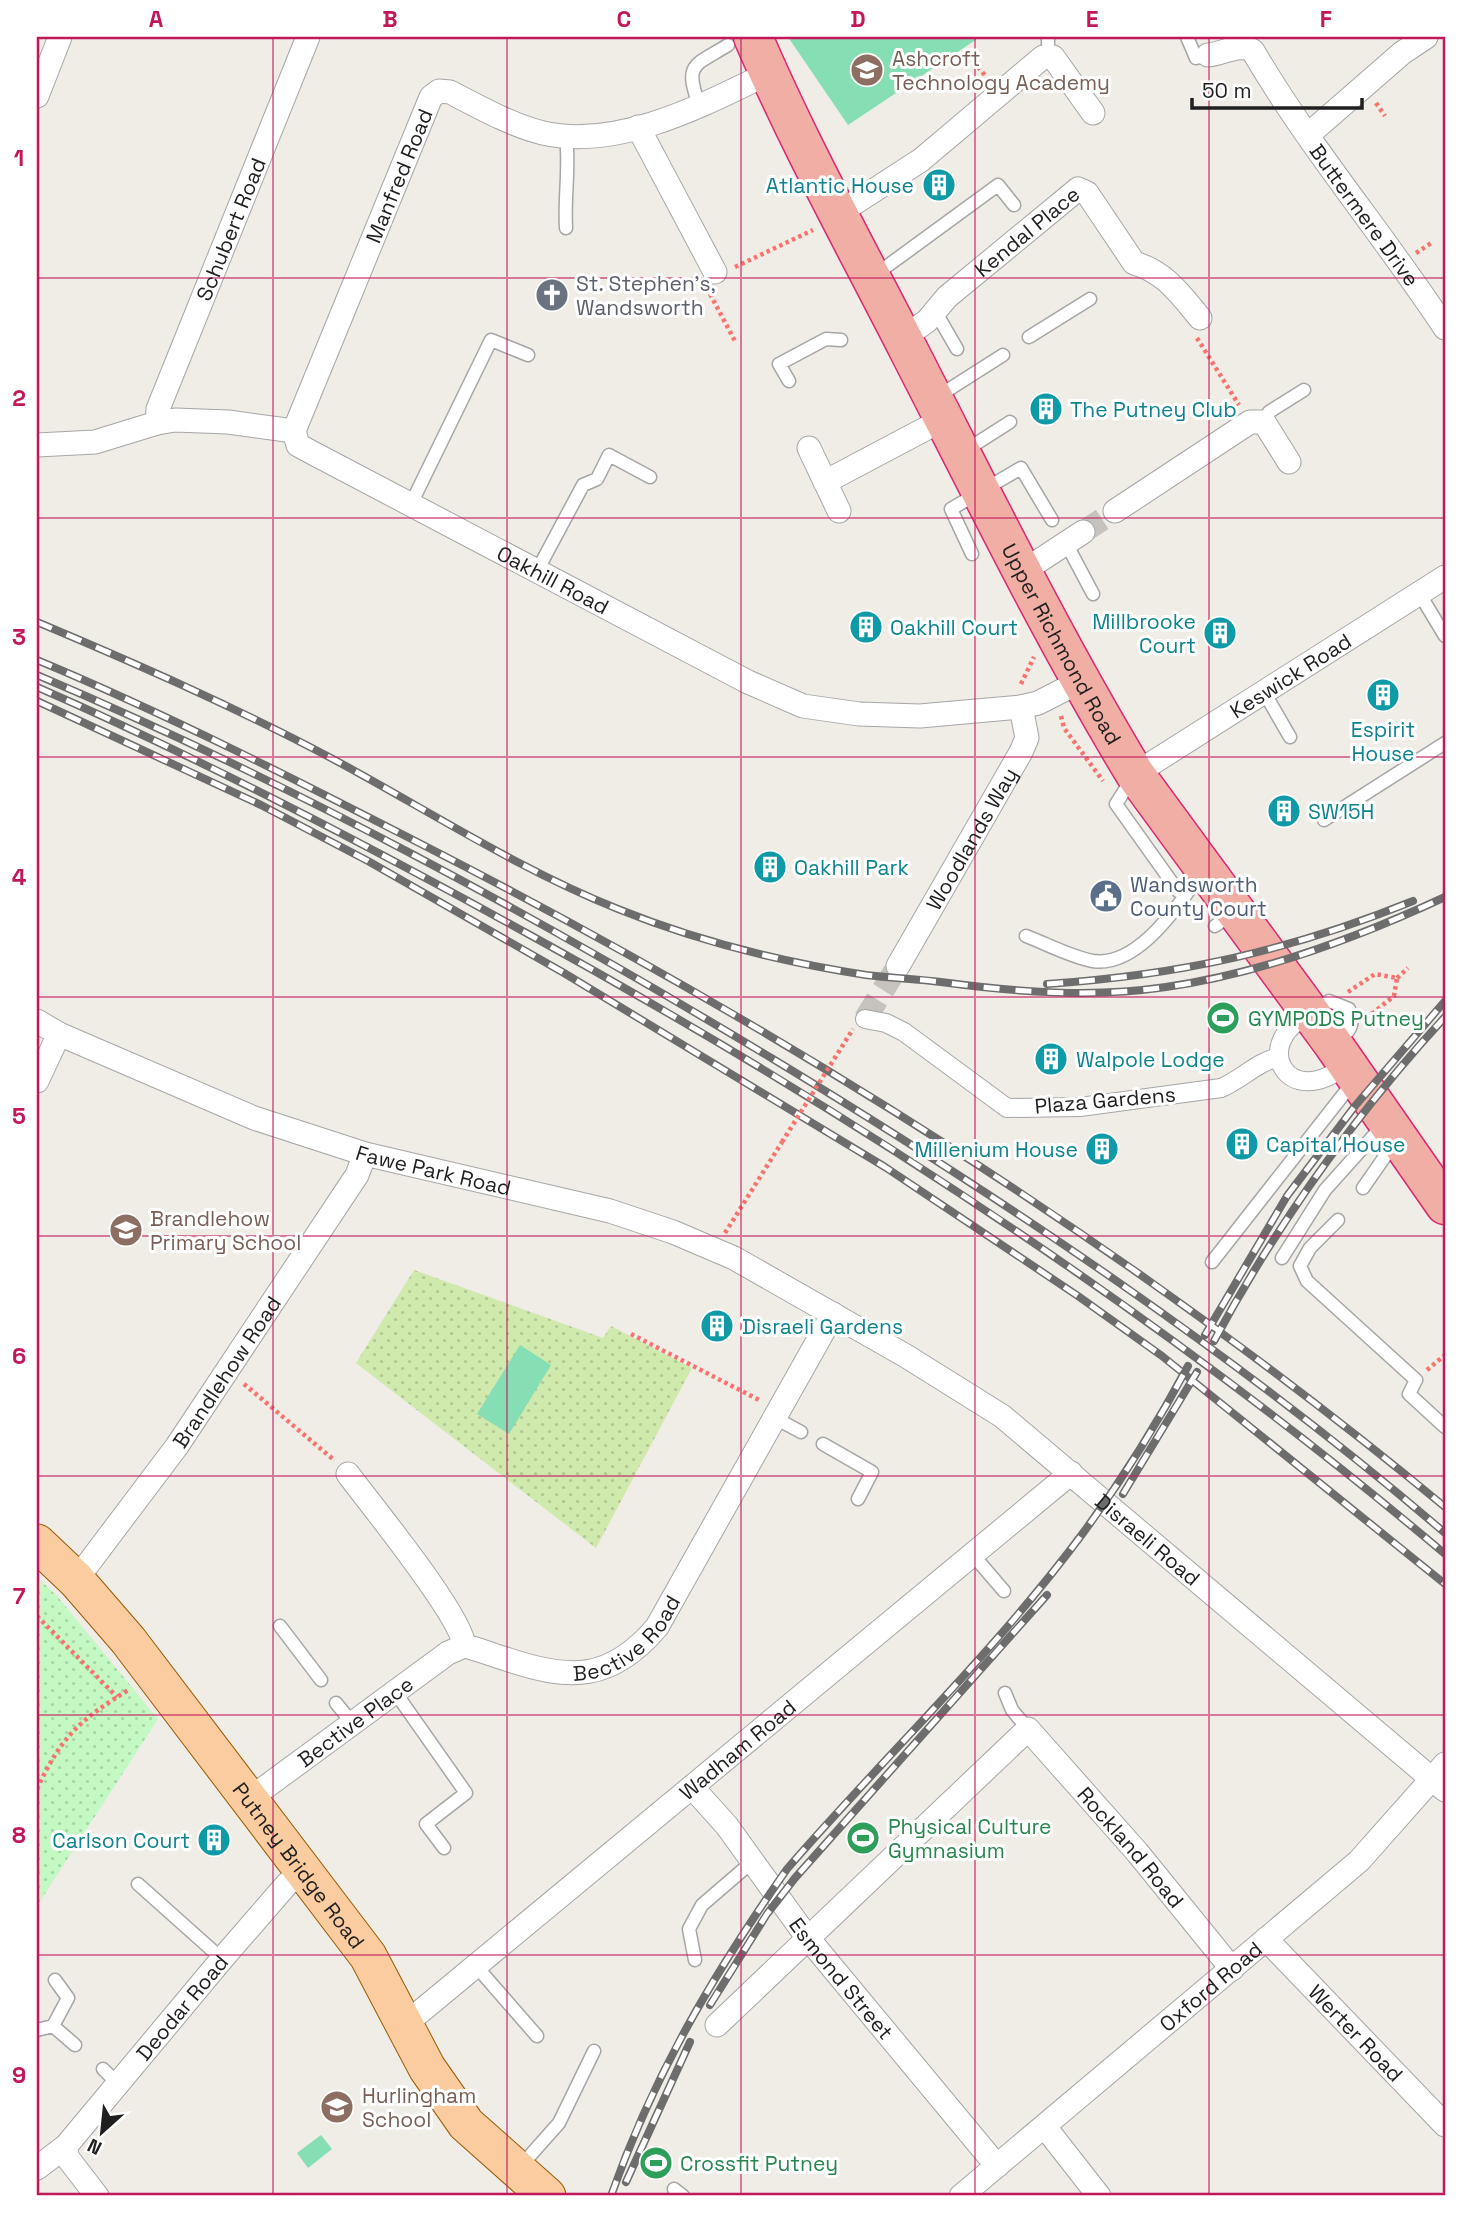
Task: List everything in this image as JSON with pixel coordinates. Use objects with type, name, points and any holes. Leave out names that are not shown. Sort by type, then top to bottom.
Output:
[{"type":"highway","name":"Upper Richmond Road","points":[[741,41],[769,73],[829,220],[872,278],[1022,572],[1081,681],[1199,881],[1225,918],[1325,1008],[1393,1128],[1445,1205]]},
{"type":"main road","name":"Putney Bridge Road","points":[[37,1543],[76,1580],[153,1672],[302,1872],[368,1955],[427,2068],[466,2124],[547,2196]]},
{"type":"street","points":[[37,96],[60,37]]},
{"type":"street","name":"Schubert Road","points":[[157,423],[158,409],[308,37]]},
{"type":"street","name":"Buttermere Drive","points":[[1309,134],[1402,53],[1426,37]]},
{"type":"street","points":[[829,220],[921,160],[1032,66],[1048,47],[1093,113]]},
{"type":"street","name":"Buttermere Drive","points":[[1208,55],[1238,47],[1247,47],[1253,51],[1277,91],[1445,328]]},
{"type":"street","name":"Manfred Road","points":[[294,431],[431,97],[439,92],[450,92],[524,128],[566,137],[607,134],[638,127],[699,105],[769,73]]},
{"type":"street","points":[[638,127],[716,272]]},
{"type":"street","name":"Kendal Place","points":[[903,338],[927,321],[947,297],[1078,189],[1087,193],[1134,262],[1153,268],[1168,280],[1200,318]]},
{"type":"street","points":[[825,482],[939,409]]},
{"type":"street","points":[[37,445],[95,442],[157,423],[191,419],[294,431]]},
{"type":"street","points":[[1115,512],[1257,422],[1289,462]]},
{"type":"street","name":"Oakhill Road","points":[[294,431],[298,445],[748,682],[803,706],[900,716],[1021,707],[1038,703],[1081,681]]},
{"type":"street","points":[[808,448],[839,511]]},
{"type":"street","points":[[1022,572],[1075,538]]},
{"type":"street","name":"Keswick Road","points":[[1135,774],[1445,577]]},
{"type":"street","name":"Woodlands Way","points":[[898,966],[1021,752],[1027,738],[1021,707]]},
{"type":"street","points":[[1325,1008],[1298,1019],[1285,1033],[1279,1042],[1279,1056],[1284,1068],[1300,1081],[1317,1082],[1347,1051]]},
{"type":"street","name":"Fawe Park Road","points":[[37,1021],[59,1034],[254,1118],[365,1154],[610,1211],[660,1228],[734,1258],[833,1314]]},
{"type":"street","name":"Plaza Gardens","points":[[859,1024],[886,1023],[904,1032],[1007,1108],[1080,1107],[1221,1088],[1243,1079],[1268,1059],[1279,1056]]},
{"type":"street","points":[[37,1081],[59,1034]]},
{"type":"street","name":"Brandlehow Road","points":[[76,1580],[162,1467],[357,1175],[365,1154]]},
{"type":"street","name":"Bective Road","points":[[464,1646],[550,1673],[585,1672],[625,1659],[657,1627],[670,1606],[833,1314]]},
{"type":"street","name":"Disraeli Road","points":[[833,1314],[1002,1416],[1441,1778]]},
{"type":"street","name":"Wadham Road","points":[[403,2026],[1071,1473]]},
{"type":"street","points":[[348,1475],[445,1605],[464,1635],[464,1646]]},
{"type":"street","name":"Bective Place","points":[[248,1800],[448,1653],[464,1646]]},
{"type":"street","points":[[717,2025],[1028,1729]]},
{"type":"street","name":"Rockland Road","points":[[1028,1729],[1137,1852],[1231,1969]]},
{"type":"street","name":"Oxford Road","points":[[961,2196],[1359,1861],[1441,1778]]},
{"type":"street","name":"Esmond Street","points":[[692,1787],[727,1826],[807,1937],[997,2166]]},
{"type":"street","name":"Deodar Road","points":[[39,2163],[66,2146],[110,2076],[222,1959],[287,1884],[302,1872]]},
{"type":"street","name":"Werter Road","points":[[1266,1939],[1445,2125]]},
{"type":"street","points":[[1045,2127],[1099,2196]]},
{"type":"street","points":[[66,2146],[67,2157],[97,2196]]},
{"type":"lane","points":[[1187,37],[1196,58],[1208,55]]},
{"type":"lane","points":[[699,105],[691,76],[694,66],[741,41]]},
{"type":"lane","points":[[566,137],[569,163],[566,228]]},
{"type":"lane","points":[[872,278],[998,185],[1014,205]]},
{"type":"lane","points":[[1030,337],[1090,299]]},
{"type":"lane","points":[[935,312],[957,349]]},
{"type":"lane","points":[[789,381],[779,364],[826,339],[841,340]]},
{"type":"lane","points":[[411,504],[491,340],[528,355]]},
{"type":"lane","points":[[939,409],[1003,355]]},
{"type":"lane","points":[[1257,422],[1304,390]]},
{"type":"lane","points":[[961,453],[1010,422]]},
{"type":"lane","points":[[537,571],[583,485],[597,479],[609,455],[650,477]]},
{"type":"lane","points":[[972,554],[951,509],[1021,468],[1052,520]]},
{"type":"lane","points":[[1075,538],[1093,594]]},
{"type":"lane","points":[[1419,593],[1445,636]]},
{"type":"lane","points":[[1264,692],[1290,737]]},
{"type":"lane","points":[[1324,820],[1445,743]]},
{"type":"lane","points":[[1026,936],[1094,961],[1128,955],[1174,911],[1199,881]]},
{"type":"lane","points":[[1212,1262],[1347,1051]]},
{"type":"lane","points":[[1363,1188],[1393,1128]]},
{"type":"lane","points":[[1282,1258],[1325,1190],[1393,1128]]},
{"type":"lane","points":[[1338,1220],[1310,1248],[1300,1266],[1307,1281],[1416,1380],[1409,1394],[1445,1427]]},
{"type":"lane","points":[[777,1414],[801,1432]]},
{"type":"lane","points":[[823,1444],[872,1472],[858,1499]]},
{"type":"lane","points":[[973,1555],[1003,1591]]},
{"type":"lane","points":[[280,1626],[321,1680]]},
{"type":"lane","points":[[395,1692],[466,1793],[426,1824],[444,1848]]},
{"type":"lane","points":[[1004,1693],[1012,1710],[1028,1729]]},
{"type":"lane","points":[[336,1703],[353,1724]]},
{"type":"lane","points":[[695,1960],[689,1929],[702,1905],[751,1862]]},
{"type":"lane","points":[[138,1884],[222,1959]]},
{"type":"lane","points":[[476,1966],[537,2036]]},
{"type":"lane","points":[[37,2030],[53,2026],[68,1998],[55,1980]]},
{"type":"lane","points":[[53,2026],[75,2045]]},
{"type":"lane","points":[[516,2170],[559,2123],[594,2051]]},
{"type":"path","points":[[736,343],[703,281],[716,272],[728,270],[829,220]]},
{"type":"path","points":[[1200,318],[1194,333],[1257,422]]},
{"type":"path","points":[[1021,707],[1016,692],[1036,653],[1037,638],[1048,620]]},
{"type":"path","points":[[1347,1051],[1367,1018],[1394,996],[1397,978],[1408,968]]},
{"type":"path","points":[[1325,1008],[1375,974],[1397,978]]},
{"type":"path","points":[[724,1235],[859,1024]]},
{"type":"path","points":[[631,1334],[777,1414]]},
{"type":"path","points":[[226,1372],[348,1475]]},
{"type":"path","points":[[37,1616],[117,1697]]},
{"type":"path","points":[[37,1789],[67,1735],[90,1713],[153,1672]]},
{"type":"green space","name":"Ashcroft Technology Academy","points":[[788,37],[980,37],[848,125]]},
{"type":"green space","points":[[414,1270],[603,1338],[611,1326],[692,1368],[596,1548],[356,1363]]},
{"type":"green space","points":[[520,1345],[551,1365],[509,1434],[477,1414]]},
{"type":"green space","points":[[37,1577],[57,1596],[158,1719],[37,1906]]},
{"type":"green space","points":[[321,2135],[332,2149],[308,2168],[297,2153]]},
{"type":"tunnel","points":[[1083,532],[1115,511]]},
{"type":"tunnel","points":[[865,1019],[898,966]]},
{"type":"railway","points":[[37,622],[259,721],[508,857],[581,893],[678,931],[803,964],[866,975],[997,989],[1082,993],[1138,990],[1202,981],[1274,963],[1344,940],[1445,897]]},
{"type":"railway","points":[[37,660],[184,726],[425,846],[560,917],[824,1068],[1080,1233],[1204,1320],[1326,1412],[1445,1507]]},
{"type":"railway","points":[[37,675],[226,760],[412,854],[594,954],[773,1059],[1034,1224],[1119,1282],[1285,1404],[1445,1533]]},
{"type":"railway","points":[[37,687],[213,769],[442,887],[624,987],[868,1134],[988,1212],[1221,1376],[1445,1554]]},
{"type":"railway","points":[[37,701],[261,805],[368,861],[564,973],[885,1167],[1078,1296],[1162,1356],[1445,1584]]},
{"type":"railway","points":[[1047,984],[1143,974],[1233,958],[1322,934],[1413,901]]},
{"type":"railway","points":[[1205,1335],[1287,1196],[1355,1106],[1445,1001]]},
{"type":"railway","points":[[1214,1341],[1264,1255],[1319,1172],[1380,1093],[1445,1017]]},
{"type":"railway","points":[[611,2196],[646,2108],[687,2026],[734,1948],[787,1869],[976,1663],[1049,1577],[1125,1472],[1188,1366]]},
{"type":"railway","points":[[1123,1494],[1197,1372]]},
{"type":"railway","points":[[710,2005],[767,1914],[795,1878],[1047,1595]]},
{"type":"railway","points":[[626,2182],[690,2042]]},
{"type":"place","name":"Ashcroft Technology Academy","points":[[867,70]]},
{"type":"place","name":"Atlantic House","points":[[939,185]]},
{"type":"place","name":"St. Stephen's, Wandsworth","points":[[552,295]]},
{"type":"place","name":"The Putney Club","points":[[1046,409]]},
{"type":"place","name":"Oakhill Court","points":[[866,627]]},
{"type":"place","name":"Millbrooke Court","points":[[1220,633]]},
{"type":"place","name":"Espirit House","points":[[1383,695]]},
{"type":"place","name":"SW15H","points":[[1284,811]]},
{"type":"place","name":"Oakhill Park","points":[[770,867]]},
{"type":"place","name":"Wandsworth County Court","points":[[1106,896]]},
{"type":"place","name":"GYMPODS Putney","points":[[1223,1018]]},
{"type":"place","name":"Walpole Lodge","points":[[1051,1059]]},
{"type":"place","name":"Capital House","points":[[1242,1144]]},
{"type":"place","name":"Millenium House","points":[[1102,1149]]},
{"type":"place","name":"Brandlehow Primary School","points":[[126,1230]]},
{"type":"place","name":"Disraeli Gardens","points":[[717,1326]]},
{"type":"place","name":"Physical Culture Gymnasium","points":[[863,1838]]},
{"type":"place","name":"Carlson Court","points":[[214,1840]]},
{"type":"place","name":"Hurlingham School","points":[[337,2107]]},
{"type":"place","name":"Crossfit Putney","points":[[656,2163]]}]
